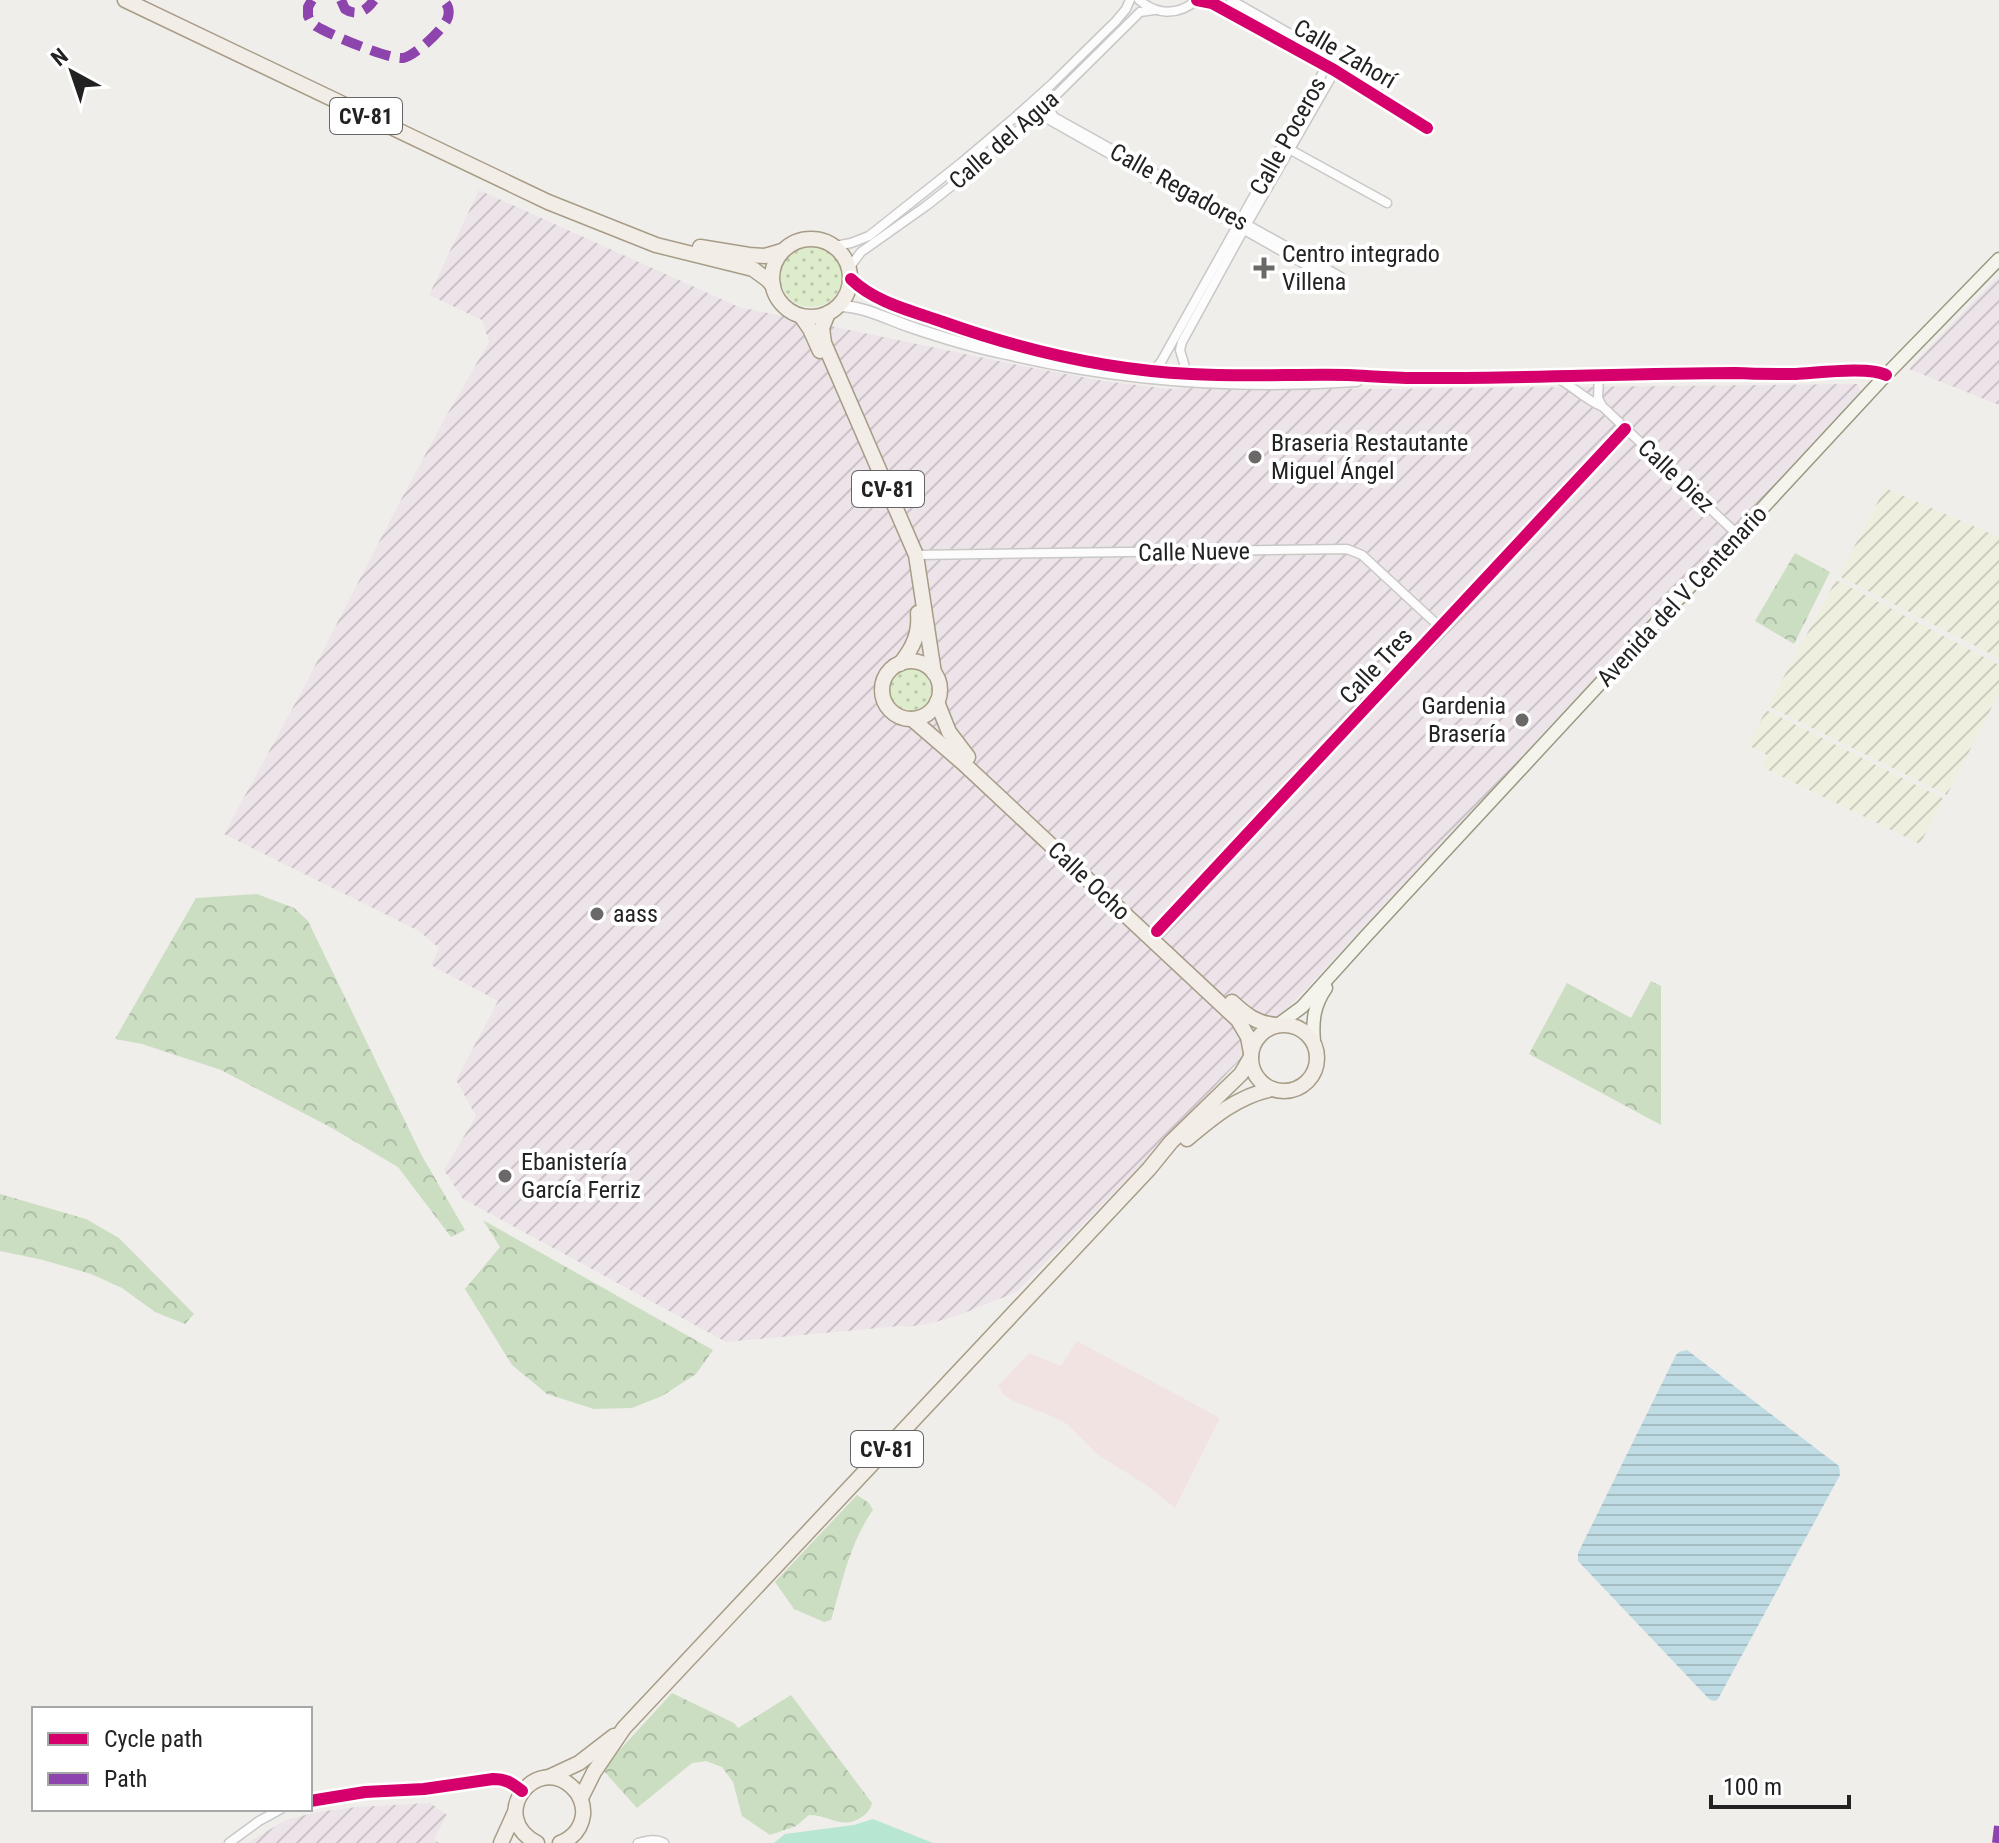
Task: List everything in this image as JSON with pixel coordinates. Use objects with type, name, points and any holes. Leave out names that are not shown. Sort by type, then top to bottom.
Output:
[{"type":"main road","name":"CV-81","points":[[125,0],[548,202],[656,245],[753,269],[773,286]]},
{"type":"main road","name":"CV-81","points":[[610,227],[731,253],[765,256],[782,251]]},
{"type":"main road","points":[[802,239],[825,240],[835,246],[846,259],[850,273],[849,289],[833,310],[810,317],[801,316],[785,307],[773,286],[773,267],[782,251],[802,239]]},
{"type":"main road","name":"Avenida del V Centenario","points":[[1278,1025],[1302,1007],[1886,375],[1999,259]]},
{"type":"main road","name":"CV-81","points":[[833,310],[822,328],[824,343],[916,555],[934,673],[939,687],[937,702]]},
{"type":"main road","name":"CV-81","points":[[801,316],[819,349],[908,563],[919,626],[914,644],[900,664],[884,678],[882,694],[889,710],[904,719],[912,719]]},
{"type":"main road","points":[[900,664],[918,662],[934,673]]},
{"type":"main road","points":[[912,719],[927,714],[937,702]]},
{"type":"main road","name":"Calle Ocho","points":[[937,702],[949,732],[968,757],[1245,1014],[1259,1022],[1278,1025]]},
{"type":"main road","name":"Calle Ocho","points":[[912,719],[1238,1020],[1248,1037],[1251,1055]]},
{"type":"main road","name":"Avenida del V Centenario","points":[[1314,1042],[1313,1025],[1323,991],[1367,935]]},
{"type":"main road","name":"CV-81","points":[[522,1791],[539,1779],[579,1763],[624,1728],[1171,1142],[1241,1074],[1257,1038],[1263,1032],[1278,1025],[1302,1029],[1314,1042],[1317,1061],[1309,1080],[1292,1090],[1282,1091],[1263,1084],[1256,1076],[1251,1055]]},
{"type":"main road","name":"CV-81","points":[[1149,1169],[1226,1108],[1245,1097],[1272,1089]]},
{"type":"main road","name":"CV-81","points":[[571,1840],[583,1818],[581,1798],[594,1772],[624,1728]]},
{"type":"main road","points":[[549,1777],[568,1783],[581,1798]]},
{"type":"main road","points":[[501,1843],[522,1791]]},
{"type":"main road","points":[[515,1812],[521,1831],[537,1843]]},
{"type":"street","name":"Calle del Agua","points":[[835,246],[869,236],[961,163],[1053,83],[1116,21],[1130,0]]},
{"type":"street","points":[[1139,0],[1154,10],[1166,12],[1188,7],[1197,0]]},
{"type":"street","name":"Calle Zahorí","points":[[1197,0],[1212,3],[1333,66],[1380,85]]},
{"type":"street","name":"Calle Zahorí","points":[[1231,0],[1427,128]]},
{"type":"street","name":"Calle del Agua","points":[[850,273],[861,252],[977,166],[1047,105],[1140,12],[1154,10]]},
{"type":"street","name":"Calle Poceros","points":[[1153,371],[1289,149],[1333,66]]},
{"type":"street","name":"Calle Poceros","points":[[1187,374],[1180,350],[1182,342],[1242,226],[1333,66]]},
{"type":"street","name":"Calle Regadores","points":[[1035,116],[1046,118],[1242,226],[1341,277],[1342,282],[1338,283],[1242,226],[1054,117],[1047,105]]},
{"type":"street","points":[[1289,149],[1387,203]]},
{"type":"street","points":[[850,273],[870,294],[975,333],[1054,354],[1187,374],[1411,378]]},
{"type":"street","points":[[833,310],[862,309],[974,346],[1084,370],[1183,381],[1312,384],[1411,378],[1863,371],[1886,375]]},
{"type":"street","name":"Calle Diez","points":[[1551,375],[1602,406],[1739,536]]},
{"type":"street","points":[[1599,375],[1598,398],[1602,406]]},
{"type":"street","name":"Calle Tres","points":[[1157,931],[1625,429]]},
{"type":"street","name":"Calle Nueve","points":[[916,555],[1347,549],[1362,555],[1441,628]]},
{"type":"street","points":[[312,1801],[493,1779],[504,1779],[522,1791]]},
{"type":"street","points":[[229,1843],[277,1811]]},
{"type":"street","points":[[638,1843],[649,1840],[664,1843]]},
{"type":"shaded area","points":[[479,190],[739,307],[1104,381],[1169,389],[1857,384],[1862,393],[1152,1154],[1017,1292],[932,1323],[726,1342],[463,1199],[444,1170],[476,1116],[456,1080],[498,1001],[431,965],[439,948],[419,931],[224,834],[441,425],[489,342],[482,320],[429,295]]},
{"type":"shaded area","points":[[1999,276],[1999,405],[1909,369],[1966,309]]},
{"type":"shaded area","points":[[1077,1341],[1220,1418],[1175,1508],[1149,1487],[1097,1454],[1067,1424],[1013,1401],[998,1386],[1029,1353],[1061,1366]]},
{"type":"shaded area","points":[[430,1803],[447,1815],[434,1839],[439,1843],[247,1843],[286,1820],[317,1812]]},
{"type":"green space","points":[[811,245],[823,247],[833,254],[840,264],[840,288],[833,298],[823,305],[811,307],[799,305],[789,298],[782,288],[780,276],[782,264],[789,254],[799,247]]},
{"type":"green space","points":[[1885,488],[1999,537],[1999,658],[1839,576]]},
{"type":"green space","points":[[1795,553],[1830,572],[1794,644],[1755,621]]},
{"type":"green space","points":[[1836,580],[1999,665],[1999,693],[1947,795],[1768,706]]},
{"type":"green space","points":[[910,669],[925,675],[931,690],[925,705],[910,711],[895,705],[889,690],[895,675]]},
{"type":"green space","points":[[1766,710],[1944,799],[1920,844],[1762,767],[1767,755],[1748,745]]},
{"type":"green space","points":[[257,894],[294,908],[308,921],[422,1156],[465,1230],[451,1237],[398,1167],[330,1127],[221,1070],[142,1044],[115,1039],[196,898]]},
{"type":"green space","points":[[1651,981],[1661,986],[1661,1125],[1529,1054],[1567,983],[1631,1018]]},
{"type":"green space","points":[[0,1194],[86,1219],[119,1238],[194,1314],[185,1324],[155,1312],[122,1288],[91,1274],[0,1251]]},
{"type":"green space","points":[[483,1220],[713,1350],[696,1374],[662,1396],[632,1408],[594,1409],[547,1394],[512,1365],[465,1289],[500,1247]]},
{"type":"green space","points":[[857,1495],[873,1510],[853,1549],[831,1620],[824,1622],[794,1609],[775,1582]]},
{"type":"green space","points":[[672,1693],[734,1723],[738,1728],[791,1695],[872,1803],[869,1810],[860,1818],[847,1822],[809,1815],[796,1826],[770,1835],[742,1816],[733,1782],[722,1767],[706,1761],[692,1763],[637,1808],[602,1769]]},
{"type":"green space","points":[[873,1819],[933,1843],[774,1843],[785,1834],[854,1825]]},
{"type":"water","points":[[1687,1350],[1839,1466],[1840,1475],[1715,1701],[1710,1700],[1578,1561],[1578,1553],[1676,1355]]},
{"type":"marked path","points":[[312,0],[308,16],[316,26],[396,58],[408,56],[422,47],[446,22],[449,9],[443,0]]},
{"type":"marked path","points":[[341,0],[345,9],[357,13],[374,0]]},
{"type":"marked path","points":[[1997,1843],[1999,1826]]},
{"type":"cycle path","points":[[1197,0],[1212,3],[1334,70],[1427,128]]},
{"type":"cycle path","points":[[851,279],[871,294],[894,305],[973,332],[1065,357],[1159,372],[1415,378],[1796,374],[1856,370],[1886,375]]},
{"type":"cycle path","points":[[1157,931],[1625,429]]},
{"type":"cycle path","points":[[312,1801],[493,1779],[509,1782],[522,1791]]},
{"type":"place","name":"Centro integrado Villena","points":[[1264,268]]},
{"type":"place","name":"Braseria Restautante Miguel Ángel","points":[[1255,457]]},
{"type":"place","name":"Gardenia Brasería","points":[[1522,720]]},
{"type":"place","name":"aass","points":[[597,914]]},
{"type":"place","name":"Ebanistería García Ferriz","points":[[505,1176]]}]
